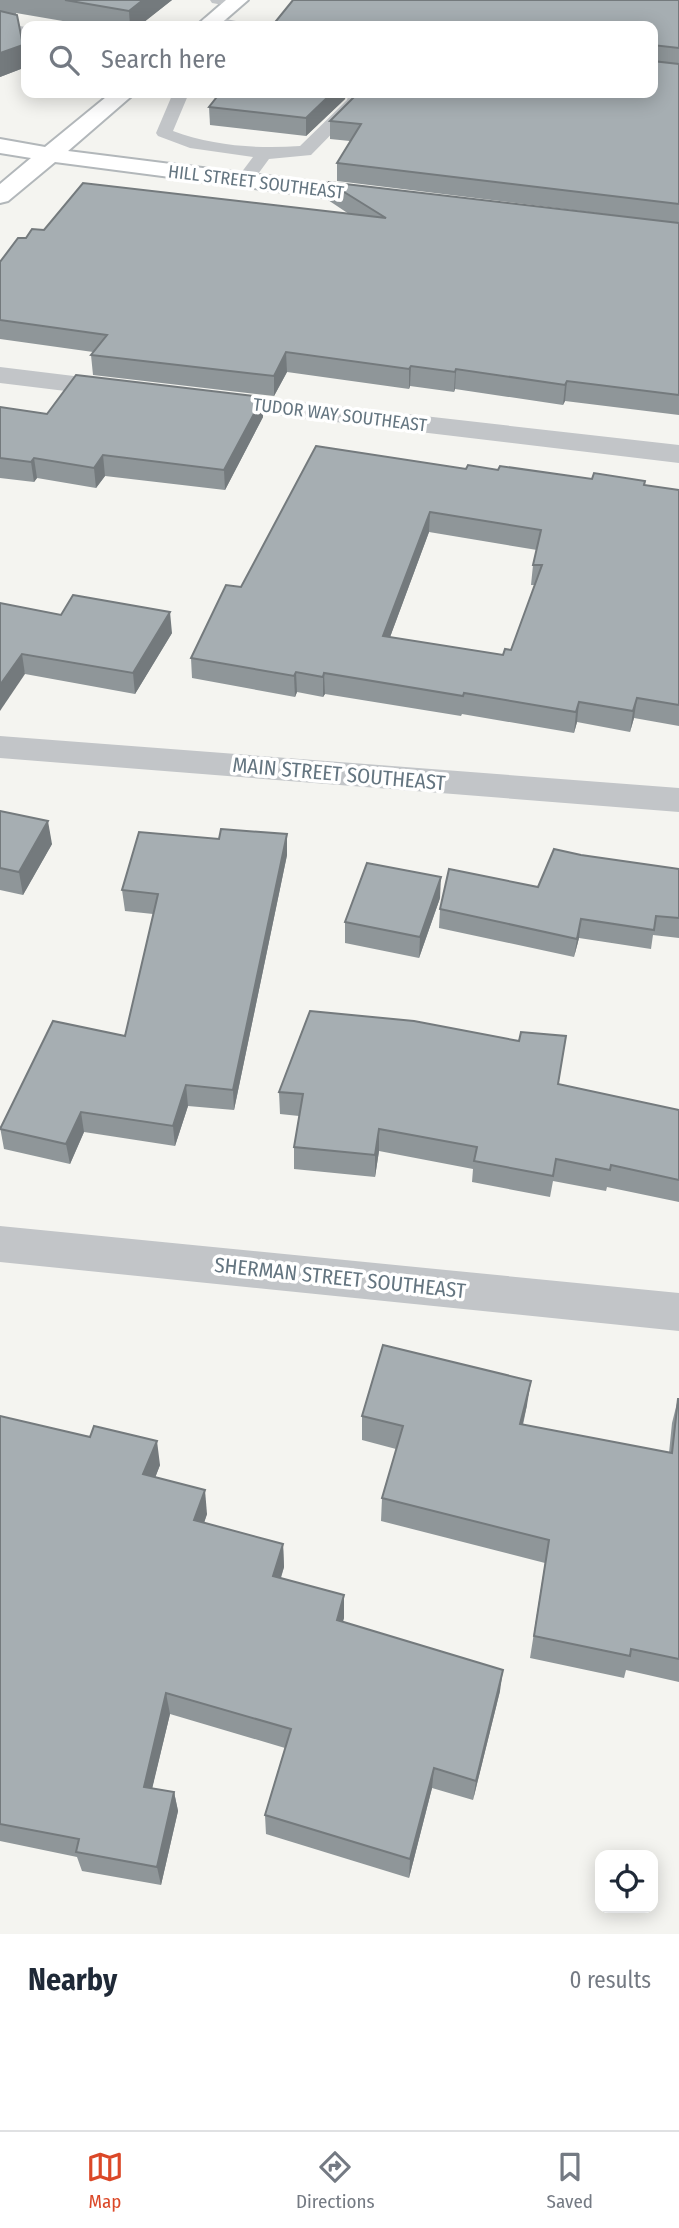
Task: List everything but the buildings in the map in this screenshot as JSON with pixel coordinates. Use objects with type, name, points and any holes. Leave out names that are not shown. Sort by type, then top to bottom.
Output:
[{"type":"street","points":[[212,21],[230,1]]},
{"type":"street","points":[[0,196],[118,98]]},
{"type":"street","name":"HILL STREET SOUTHEAST","points":[[0,146],[48,155],[407,200]]},
{"type":"street","points":[[0,375],[152,393]]},
{"type":"street","name":"TUDOR WAY SOUTHEAST","points":[[180,396],[679,454]]},
{"type":"street","name":"MAIN STREET SOUTHEAST","points":[[0,747],[679,800]]},
{"type":"street","name":"SHERMAN STREET SOUTHEAST","points":[[0,1244],[679,1312]]},
{"type":"lane","points":[[0,27],[21,31]]},
{"type":"lane","points":[[179,98],[164,133],[190,143],[264,154],[304,151],[355,98]]},
{"type":"lane","points":[[244,181],[264,154]]}]
